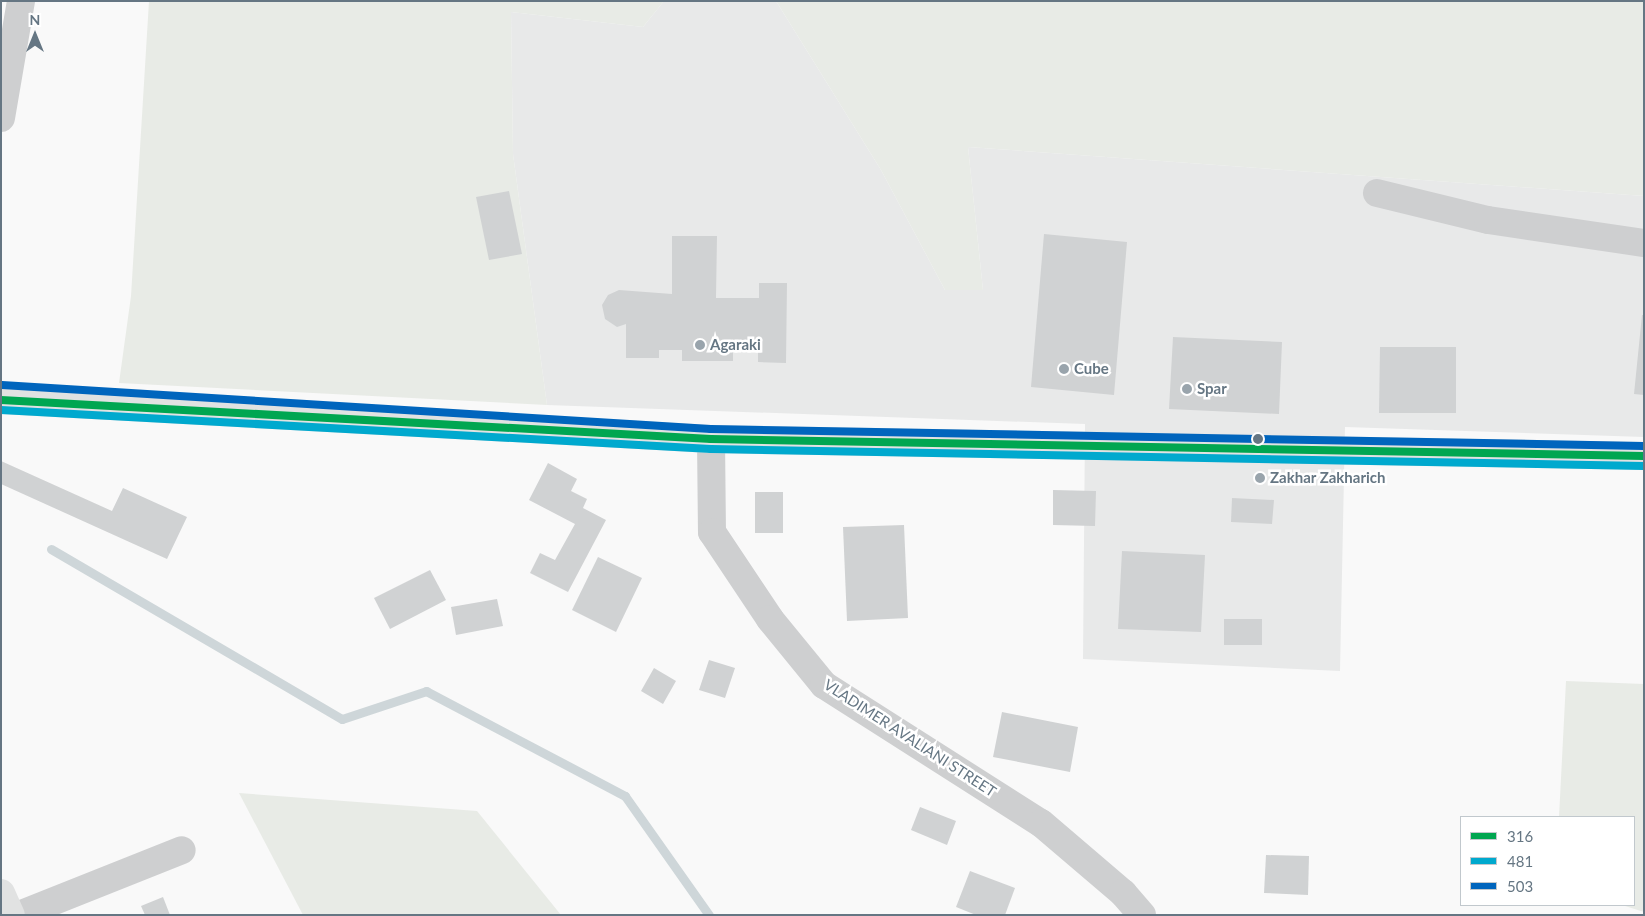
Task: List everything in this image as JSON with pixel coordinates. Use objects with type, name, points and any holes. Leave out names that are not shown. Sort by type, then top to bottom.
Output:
[{"type":"main road","points":[[5,398],[710,439],[1644,456]]},
{"type":"main road","points":[[1,893],[11,915]]},
{"type":"street","points":[[1,118],[21,1]]},
{"type":"street","points":[[1376,193],[1488,220],[1644,243]]},
{"type":"street","name":"VLADIMER AVALIANI STREET","points":[[710,439],[712,532],[770,619],[824,685],[1041,823],[1123,893],[1142,915]]},
{"type":"street","points":[[19,915],[182,850]]},
{"type":"shaded area","points":[[149,1],[664,1],[643,27],[511,12],[513,154],[547,405],[119,383],[131,296]]},
{"type":"shaded area","points":[[664,1],[776,1],[881,170],[945,290],[983,290],[968,147],[1644,196],[1644,437],[1345,427],[1340,671],[1083,659],[1085,424],[547,405],[513,154],[511,12],[643,27]]},
{"type":"shaded area","points":[[776,1],[1644,1],[1644,196],[968,147],[983,290],[945,290],[881,170]]},
{"type":"shaded area","points":[[1566,681],[1644,684],[1644,912],[1625,906],[1635,906],[1635,816],[1559,816]]},
{"type":"shaded area","points":[[239,793],[477,811],[561,915],[303,915]]},
{"type":"building","points":[[509,191],[522,254],[489,260],[476,197]]},
{"type":"building","points":[[1044,234],[1127,242],[1114,395],[1031,387]]},
{"type":"building","points":[[672,236],[717,236],[716,298],[759,298],[759,283],[787,283],[786,363],[758,362],[758,349],[733,349],[733,361],[682,361],[682,350],[659,350],[659,358],[626,358],[626,324],[617,327],[605,319],[602,305],[608,295],[619,290],[672,294]]},
{"type":"building","points":[[1642,315],[1644,315],[1644,395],[1634,394]]},
{"type":"building","points":[[1173,337],[1282,342],[1279,414],[1169,409]]},
{"type":"building","points":[[1380,347],[1456,347],[1456,413],[1379,413]]},
{"type":"building","points":[[1,461],[112,511],[123,488],[187,517],[167,559],[1,484]]},
{"type":"building","points":[[548,463],[577,479],[571,491],[587,499],[583,508],[606,520],[568,592],[530,573],[540,553],[555,560],[575,524],[529,500]]},
{"type":"building","points":[[1053,490],[1096,491],[1095,526],[1053,525]]},
{"type":"building","points":[[755,492],[783,492],[783,533],[755,533]]},
{"type":"building","points":[[1232,498],[1274,500],[1272,524],[1231,522]]},
{"type":"building","points":[[904,525],[908,618],[847,621],[843,527]]},
{"type":"building","points":[[1122,551],[1205,555],[1201,632],[1118,629]]},
{"type":"building","points":[[598,557],[642,578],[616,632],[572,610]]},
{"type":"building","points":[[430,570],[446,600],[390,629],[374,598]]},
{"type":"building","points":[[497,599],[503,626],[456,635],[451,607]]},
{"type":"building","points":[[1224,619],[1262,619],[1262,645],[1224,645]]},
{"type":"building","points":[[709,660],[735,668],[725,698],[699,690]]},
{"type":"building","points":[[654,668],[676,681],[663,704],[641,691]]},
{"type":"building","points":[[1002,712],[1078,727],[1070,772],[993,757]]},
{"type":"building","points":[[920,807],[956,821],[947,845],[911,830]]},
{"type":"building","points":[[1266,855],[1309,856],[1308,895],[1264,893]]},
{"type":"building","points":[[970,871],[1015,888],[1005,915],[976,915],[956,907]]},
{"type":"building","points":[[163,897],[170,915],[145,915],[141,906]]},
{"type":"waterway","points":[[51,549],[342,719],[426,691],[625,796],[709,915]]},
{"type":"transit line","name":"503","points":[[2,385],[711,429],[1644,446]]},
{"type":"transit line","name":"316","points":[[1,400],[711,439],[1644,456]]},
{"type":"transit line","name":"481","points":[[1,410],[711,449],[1644,466]]},
{"type":"place","name":"Agaraki","points":[[700,345]]},
{"type":"place","name":"Cube","points":[[1064,369]]},
{"type":"place","name":"Spar","points":[[1187,389]]},
{"type":"place","name":"Zakhar Zakharich","points":[[1260,478]]}]
